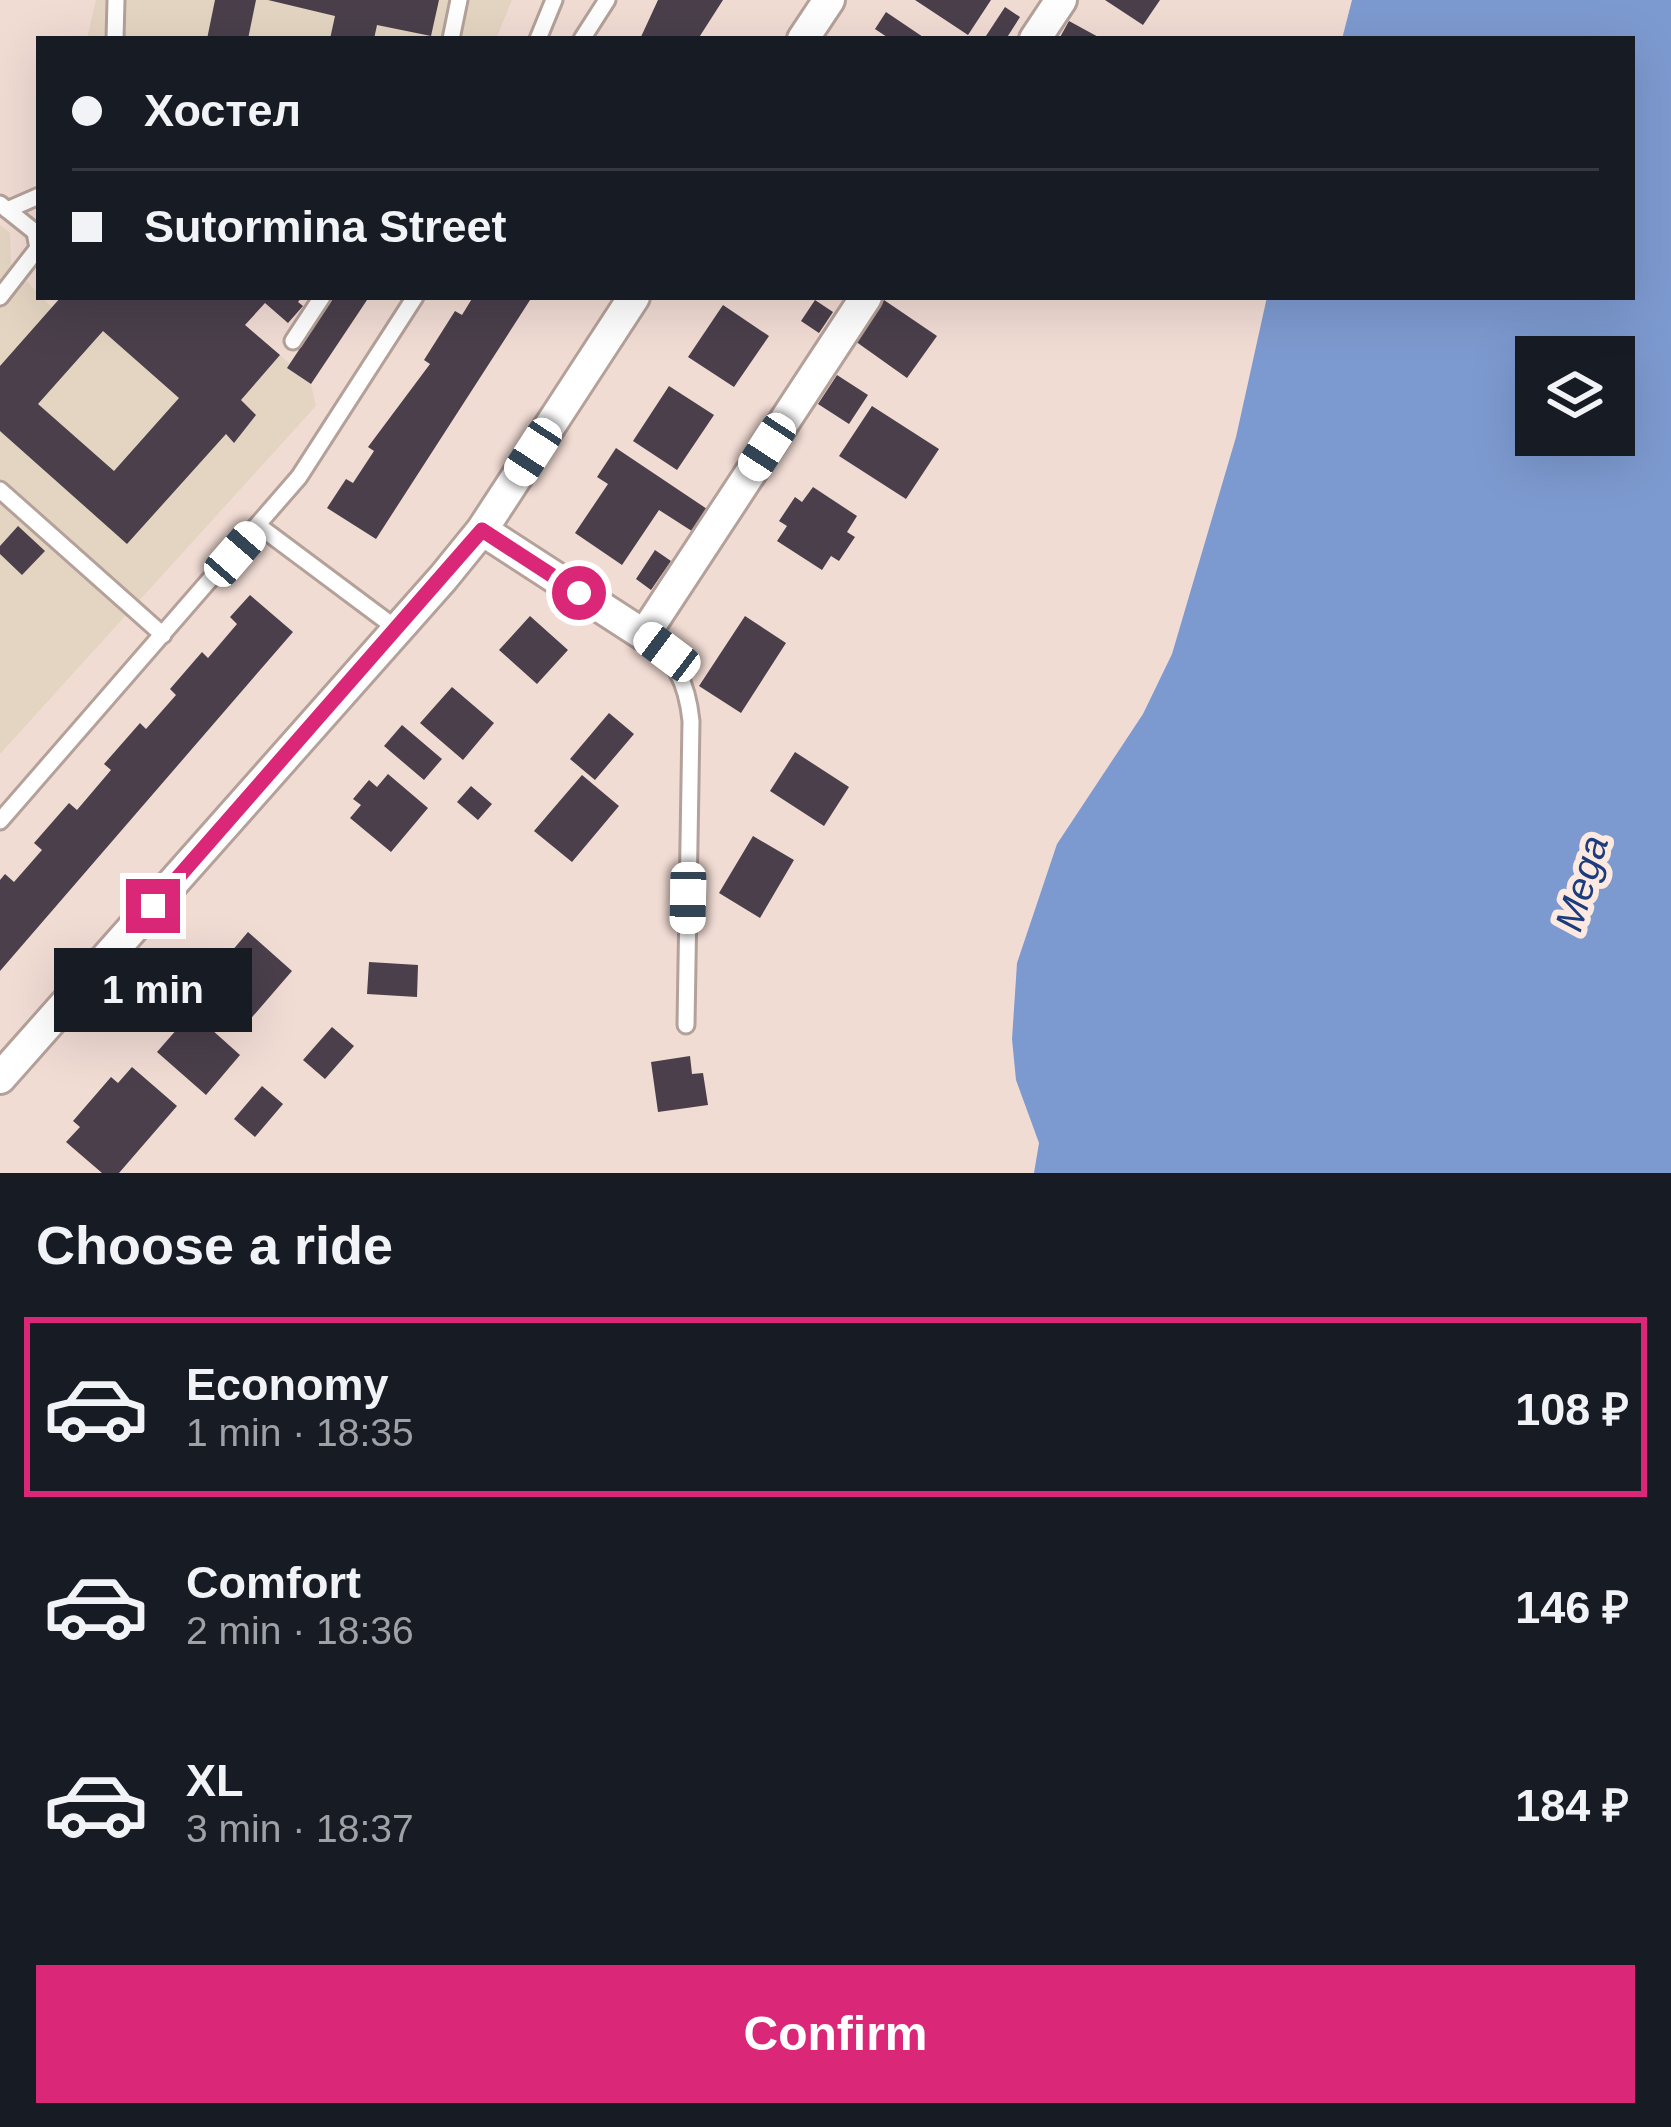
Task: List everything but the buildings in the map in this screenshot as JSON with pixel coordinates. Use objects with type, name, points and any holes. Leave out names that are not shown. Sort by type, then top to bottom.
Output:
[{"type":"street","points":[[805,36],[829,0]]},
{"type":"street","points":[[1037,36],[1061,0]]},
{"type":"street","points":[[0,1078],[482,530],[632,300]]},
{"type":"street","points":[[482,530],[644,635],[864,300]]},
{"type":"lane","points":[[115,36],[116,0]]},
{"type":"lane","points":[[452,36],[459,0]]},
{"type":"lane","points":[[539,36],[554,0]]},
{"type":"lane","points":[[584,36],[608,0]]},
{"type":"lane","points":[[3,207],[36,197]]},
{"type":"lane","points":[[3,207],[34,232],[36,240]]},
{"type":"lane","points":[[0,297],[36,251]]},
{"type":"lane","points":[[292,341],[320,300]]},
{"type":"lane","points":[[0,821],[299,477],[413,300]]},
{"type":"lane","points":[[0,490],[163,635]]},
{"type":"lane","points":[[259,526],[397,629]]},
{"type":"lane","points":[[644,635],[667,652],[682,675],[692,721],[686,1025]]},
{"type":"shaded area","points":[[96,0],[512,0],[497,36],[88,36]]},
{"type":"shaded area","points":[[0,225],[10,233],[11,264],[36,291],[36,300],[51,307],[217,300],[290,364],[288,369],[311,384],[316,406],[0,754]]},
{"type":"water","name":"Mega","points":[[1352,0],[1671,0],[1671,1173],[1034,1173],[1039,1143],[1016,1080],[1012,1039],[1017,963],[1057,844],[1143,714],[1172,654],[1236,437],[1266,300],[1635,300],[1635,36],[1343,36]]},
{"type":"route","points":[[153,906],[482,530],[579,593]]}]
